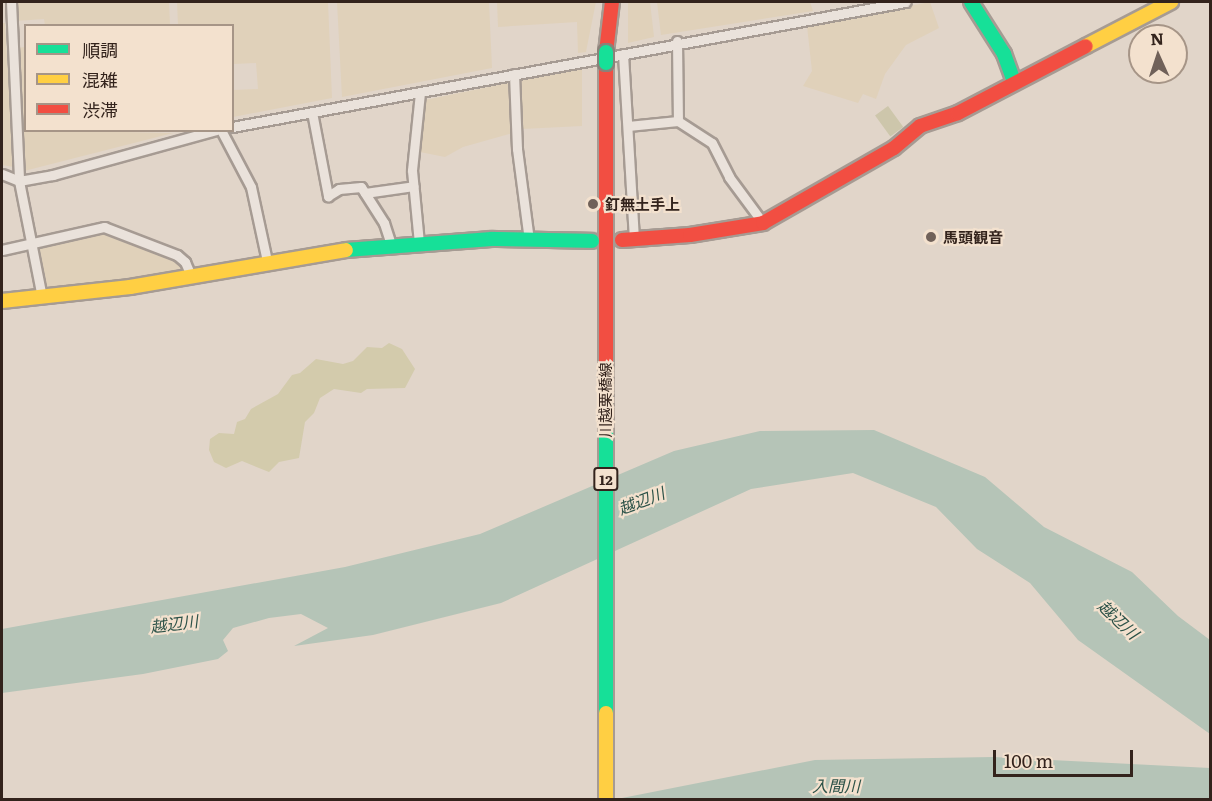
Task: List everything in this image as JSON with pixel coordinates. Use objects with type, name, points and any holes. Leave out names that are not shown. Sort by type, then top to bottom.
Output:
[{"type":"street","points":[[11,2],[19,181],[42,297]]},
{"type":"street","name":"川越栗橋線","points":[[606,800],[606,57],[612,2]]},
{"type":"street","points":[[234,127],[623,54],[677,41],[904,2]]},
{"type":"street","points":[[972,2],[1004,54],[1014,81]]},
{"type":"street","points":[[623,54],[628,126],[628,239],[690,235],[763,222],[885,154],[920,126],[958,113],[1014,81],[1171,2]]},
{"type":"street","points":[[677,41],[678,121]]},
{"type":"street","points":[[514,74],[517,149],[528,240]]},
{"type":"street","points":[[419,243],[414,186],[420,92]]},
{"type":"street","points":[[312,112],[328,196],[339,189],[361,187],[384,223],[391,245]]},
{"type":"street","points":[[628,126],[678,121],[712,143],[729,177],[763,222]]},
{"type":"street","points":[[2,174],[19,181],[208,132]]},
{"type":"street","points":[[222,132],[251,187],[267,261]]},
{"type":"street","points":[[365,194],[414,186]]},
{"type":"street","points":[[2,250],[32,240],[104,227],[177,255],[186,262],[190,273]]},
{"type":"street","points":[[2,301],[130,287],[190,273],[391,245],[528,240],[592,242]]},
{"type":"shaded area","points":[[16,2],[169,2],[170,24],[45,24],[44,19],[16,21]]},
{"type":"shaded area","points":[[177,2],[328,2],[332,98],[234,117],[234,90],[258,89],[256,63],[234,64],[234,24],[178,24]]},
{"type":"shaded area","points":[[337,2],[489,2],[492,68],[342,97]]},
{"type":"shaded area","points":[[497,2],[596,2],[586,52],[578,53],[577,22],[498,27]]},
{"type":"shaded area","points":[[628,2],[650,2],[654,37],[628,43]]},
{"type":"shaded area","points":[[657,2],[810,2],[813,11],[661,35]]},
{"type":"shaded area","points":[[930,2],[939,28],[906,45],[885,74],[876,99],[863,94],[858,103],[803,86],[812,71],[807,26]]},
{"type":"shaded area","points":[[2,23],[5,23],[14,167],[2,165]]},
{"type":"shaded area","points":[[24,47],[24,132],[173,133],[24,171],[18,48]]},
{"type":"shaded area","points":[[582,68],[582,126],[522,129],[521,80]]},
{"type":"shaded area","points":[[508,83],[513,133],[463,147],[445,157],[420,152],[425,100]]},
{"type":"shaded area","points":[[888,106],[903,127],[890,136],[875,115]]},
{"type":"shaded area","points":[[101,232],[167,255],[182,263],[183,272],[157,279],[46,291],[36,246]]},
{"type":"shaded area","points":[[389,343],[402,349],[415,369],[405,388],[367,389],[361,393],[334,389],[320,398],[314,413],[305,422],[299,458],[279,462],[269,472],[242,461],[226,468],[214,462],[209,450],[210,439],[219,433],[234,434],[237,422],[245,419],[251,409],[278,394],[292,375],[300,373],[316,359],[343,364],[353,361],[367,347],[382,348]]},
{"type":"water","name":"越辺川","points":[[874,430],[985,477],[1044,527],[1132,572],[1178,616],[1210,640],[1210,734],[1078,640],[1030,583],[977,549],[936,507],[853,473],[751,489],[501,603],[373,635],[294,646],[328,628],[301,614],[269,618],[233,628],[223,640],[228,651],[218,659],[143,674],[2,693],[2,629],[345,567],[480,534],[674,451],[760,431]]},
{"type":"water","name":"入間川","points":[[993,757],[1210,768],[1210,799],[617,799],[815,760]]},
{"type":"traffic: fast","points":[[971,2],[1004,54],[1014,81]]},
{"type":"traffic: fast","points":[[606,52],[606,63]]},
{"type":"traffic: fast","points":[[346,250],[492,239],[592,241]]},
{"type":"traffic: fast","points":[[606,362],[606,713]]},
{"type":"traffic: slow","points":[[1086,46],[1171,2]]},
{"type":"traffic: slow","points":[[2,301],[130,287],[346,250]]},
{"type":"traffic: slow","points":[[606,713],[606,800]]},
{"type":"traffic: jam","points":[[606,52],[612,2]]},
{"type":"traffic: jam","points":[[622,240],[690,235],[763,223],[894,148],[920,126],[958,113],[1086,46]]},
{"type":"traffic: jam","points":[[606,63],[606,362]]},
{"type":"place","name":"釘無土手上","points":[[593,204]]},
{"type":"place","name":"馬頭観音","points":[[931,237]]}]
